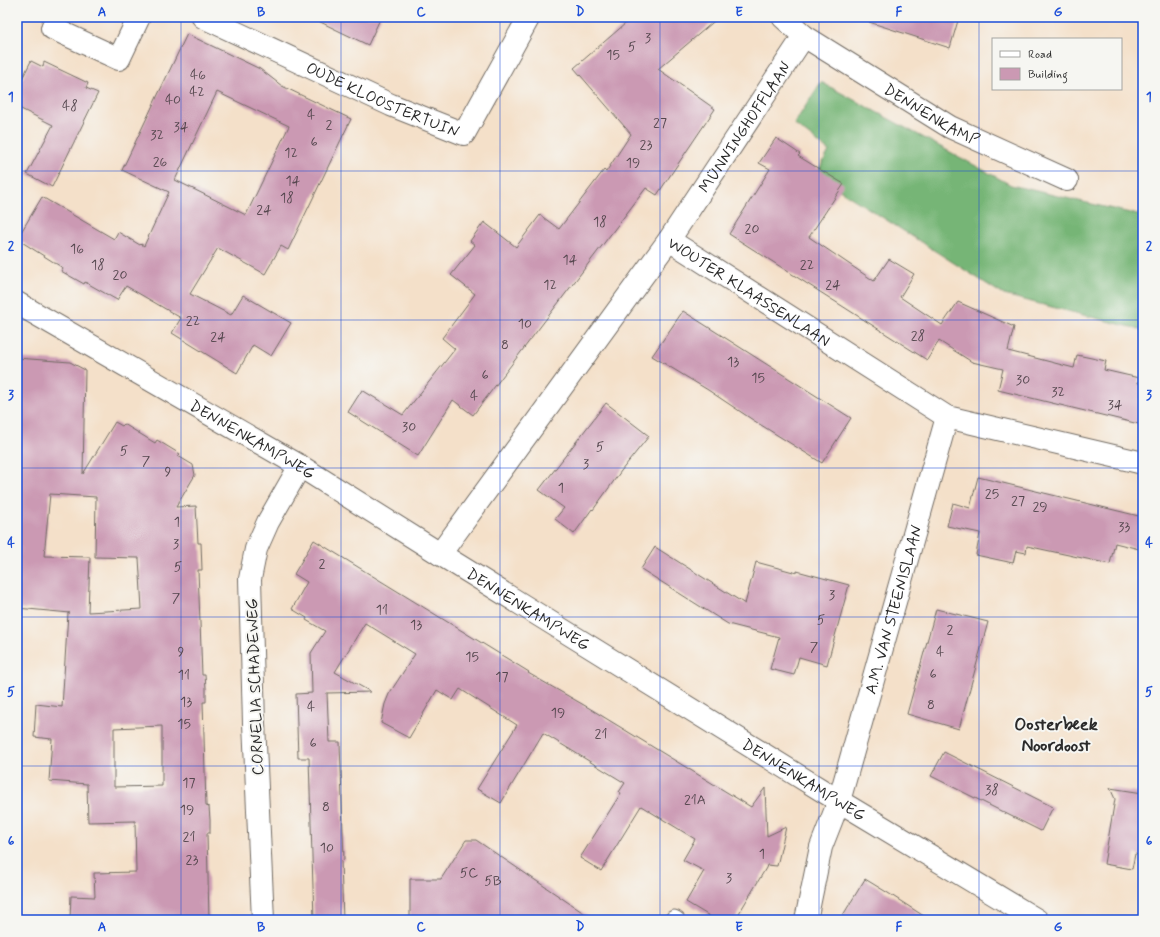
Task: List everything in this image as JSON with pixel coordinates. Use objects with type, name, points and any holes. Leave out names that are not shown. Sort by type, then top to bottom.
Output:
[{"type":"street","points":[[57,17],[52,28],[119,60],[139,17]]},
{"type":"street","name":"OUDE KLOOSTERTUIN","points":[[203,17],[391,104],[464,134],[529,17]]},
{"type":"street","points":[[783,17],[804,36]]},
{"type":"street","name":"DENNENKAMP","points":[[804,36],[950,127],[1067,180]]},
{"type":"street","name":"MÜNNINGHOFFLAAN","points":[[669,240],[804,36]]},
{"type":"street","name":"WOUTER KLAASSENLAAN","points":[[440,554],[669,240],[947,417],[1143,463]]},
{"type":"street","name":"DENNENKAMPWEG","points":[[17,303],[300,466],[839,801],[1037,920]]},
{"type":"street","name":"A.M. VAN STEENISLAAN","points":[[806,920],[821,847],[839,801],[947,417]]},
{"type":"street","name":"CORNELIA SCHADEWEG","points":[[263,920],[254,723],[250,579],[256,549],[268,522],[300,466]]},
{"type":"green space","points":[[821,82],[1011,185],[1143,216],[1143,330],[1004,295],[816,175],[829,151],[794,124]]},
{"type":"building","points":[[310,17],[381,17],[368,45]]},
{"type":"building","points":[[633,17],[719,17],[658,69],[715,109],[657,195],[646,188],[473,415],[453,400],[418,456],[348,412],[362,390],[403,415],[455,349],[442,338],[475,294],[451,275],[475,245],[470,241],[484,222],[516,247],[540,215],[559,229],[604,170],[606,172],[631,134],[574,68]]},
{"type":"building","points":[[870,17],[959,17],[950,48],[869,22]]},
{"type":"building","points":[[187,34],[260,69],[282,86],[351,119],[288,250],[281,246],[265,274],[218,248],[190,294],[231,315],[243,295],[291,323],[271,356],[253,345],[237,373],[172,333],[181,318],[126,286],[117,300],[85,282],[84,284],[61,271],[63,268],[17,239],[42,197],[114,239],[118,232],[144,246],[169,192],[122,170]],"holes":[[[217,92],[289,126],[246,215],[175,180]]]},
{"type":"building","points":[[31,61],[43,67],[44,62],[88,83],[86,88],[98,93],[52,187],[27,174],[53,125],[17,107],[17,89]]},
{"type":"building","points":[[776,138],[800,154],[798,156],[844,184],[809,237],[874,281],[889,259],[914,274],[900,297],[942,325],[958,302],[1014,327],[1008,351],[1074,368],[1077,355],[1106,361],[1104,370],[1139,378],[1138,383],[1143,384],[1143,425],[998,390],[1003,369],[972,362],[939,341],[927,360],[729,234],[770,169],[759,163]]},
{"type":"building","points":[[683,311],[851,418],[822,463],[652,356]]},
{"type":"building","points":[[17,358],[70,362],[85,370],[83,474],[115,422],[122,426],[124,424],[155,443],[157,440],[180,454],[178,456],[193,465],[195,475],[176,507],[196,506],[198,543],[201,543],[202,570],[198,570],[202,675],[205,675],[206,688],[206,702],[203,702],[206,806],[209,807],[210,820],[210,833],[207,833],[209,920],[70,919],[71,896],[95,897],[94,873],[136,872],[135,821],[88,822],[87,784],[49,781],[52,739],[34,737],[36,704],[62,707],[68,613],[70,613],[17,608]],"holes":[[[50,494],[96,497],[95,557],[139,558],[142,609],[88,612],[90,557],[44,556]],[[162,726],[162,786],[114,787],[114,728]]]},
{"type":"building","points":[[606,403],[649,436],[574,534],[555,519],[564,508],[539,490]]},
{"type":"building","points":[[978,477],[1143,517],[1143,550],[1115,543],[1110,564],[1027,546],[1026,553],[1016,551],[1013,563],[976,555],[980,533],[947,526],[953,503],[970,508]]},
{"type":"building","points":[[314,540],[529,672],[528,673],[589,708],[751,807],[765,788],[767,836],[786,827],[777,866],[767,865],[735,920],[716,920],[686,902],[704,871],[683,860],[695,839],[641,806],[601,871],[580,858],[621,793],[619,792],[625,783],[543,733],[501,803],[477,789],[517,725],[460,689],[453,700],[437,690],[409,738],[381,723],[389,694],[415,654],[365,623],[335,672],[371,692],[327,693],[329,742],[340,742],[344,860],[341,861],[343,920],[314,920],[309,758],[298,758],[296,694],[312,693],[311,653],[325,631],[306,620],[307,618],[292,609],[307,582],[294,574]]},
{"type":"building","points":[[655,547],[745,604],[756,562],[849,585],[827,665],[799,657],[794,675],[770,669],[779,637],[728,624],[641,569]]},
{"type":"building","points":[[936,609],[988,622],[959,729],[907,714]]},
{"type":"building","points":[[944,752],[1053,807],[1041,831],[931,776]]},
{"type":"building","points":[[1110,788],[1143,793],[1143,857],[1135,854],[1132,869],[1104,864],[1115,799]]},
{"type":"building","points":[[466,840],[476,840],[594,920],[410,920],[410,879],[441,879]]},
{"type":"building","points":[[865,879],[888,893],[930,920],[840,920]]},
{"type":"district","name":"Oosterbeek Noordoost","points":[[1056,734]]}]
